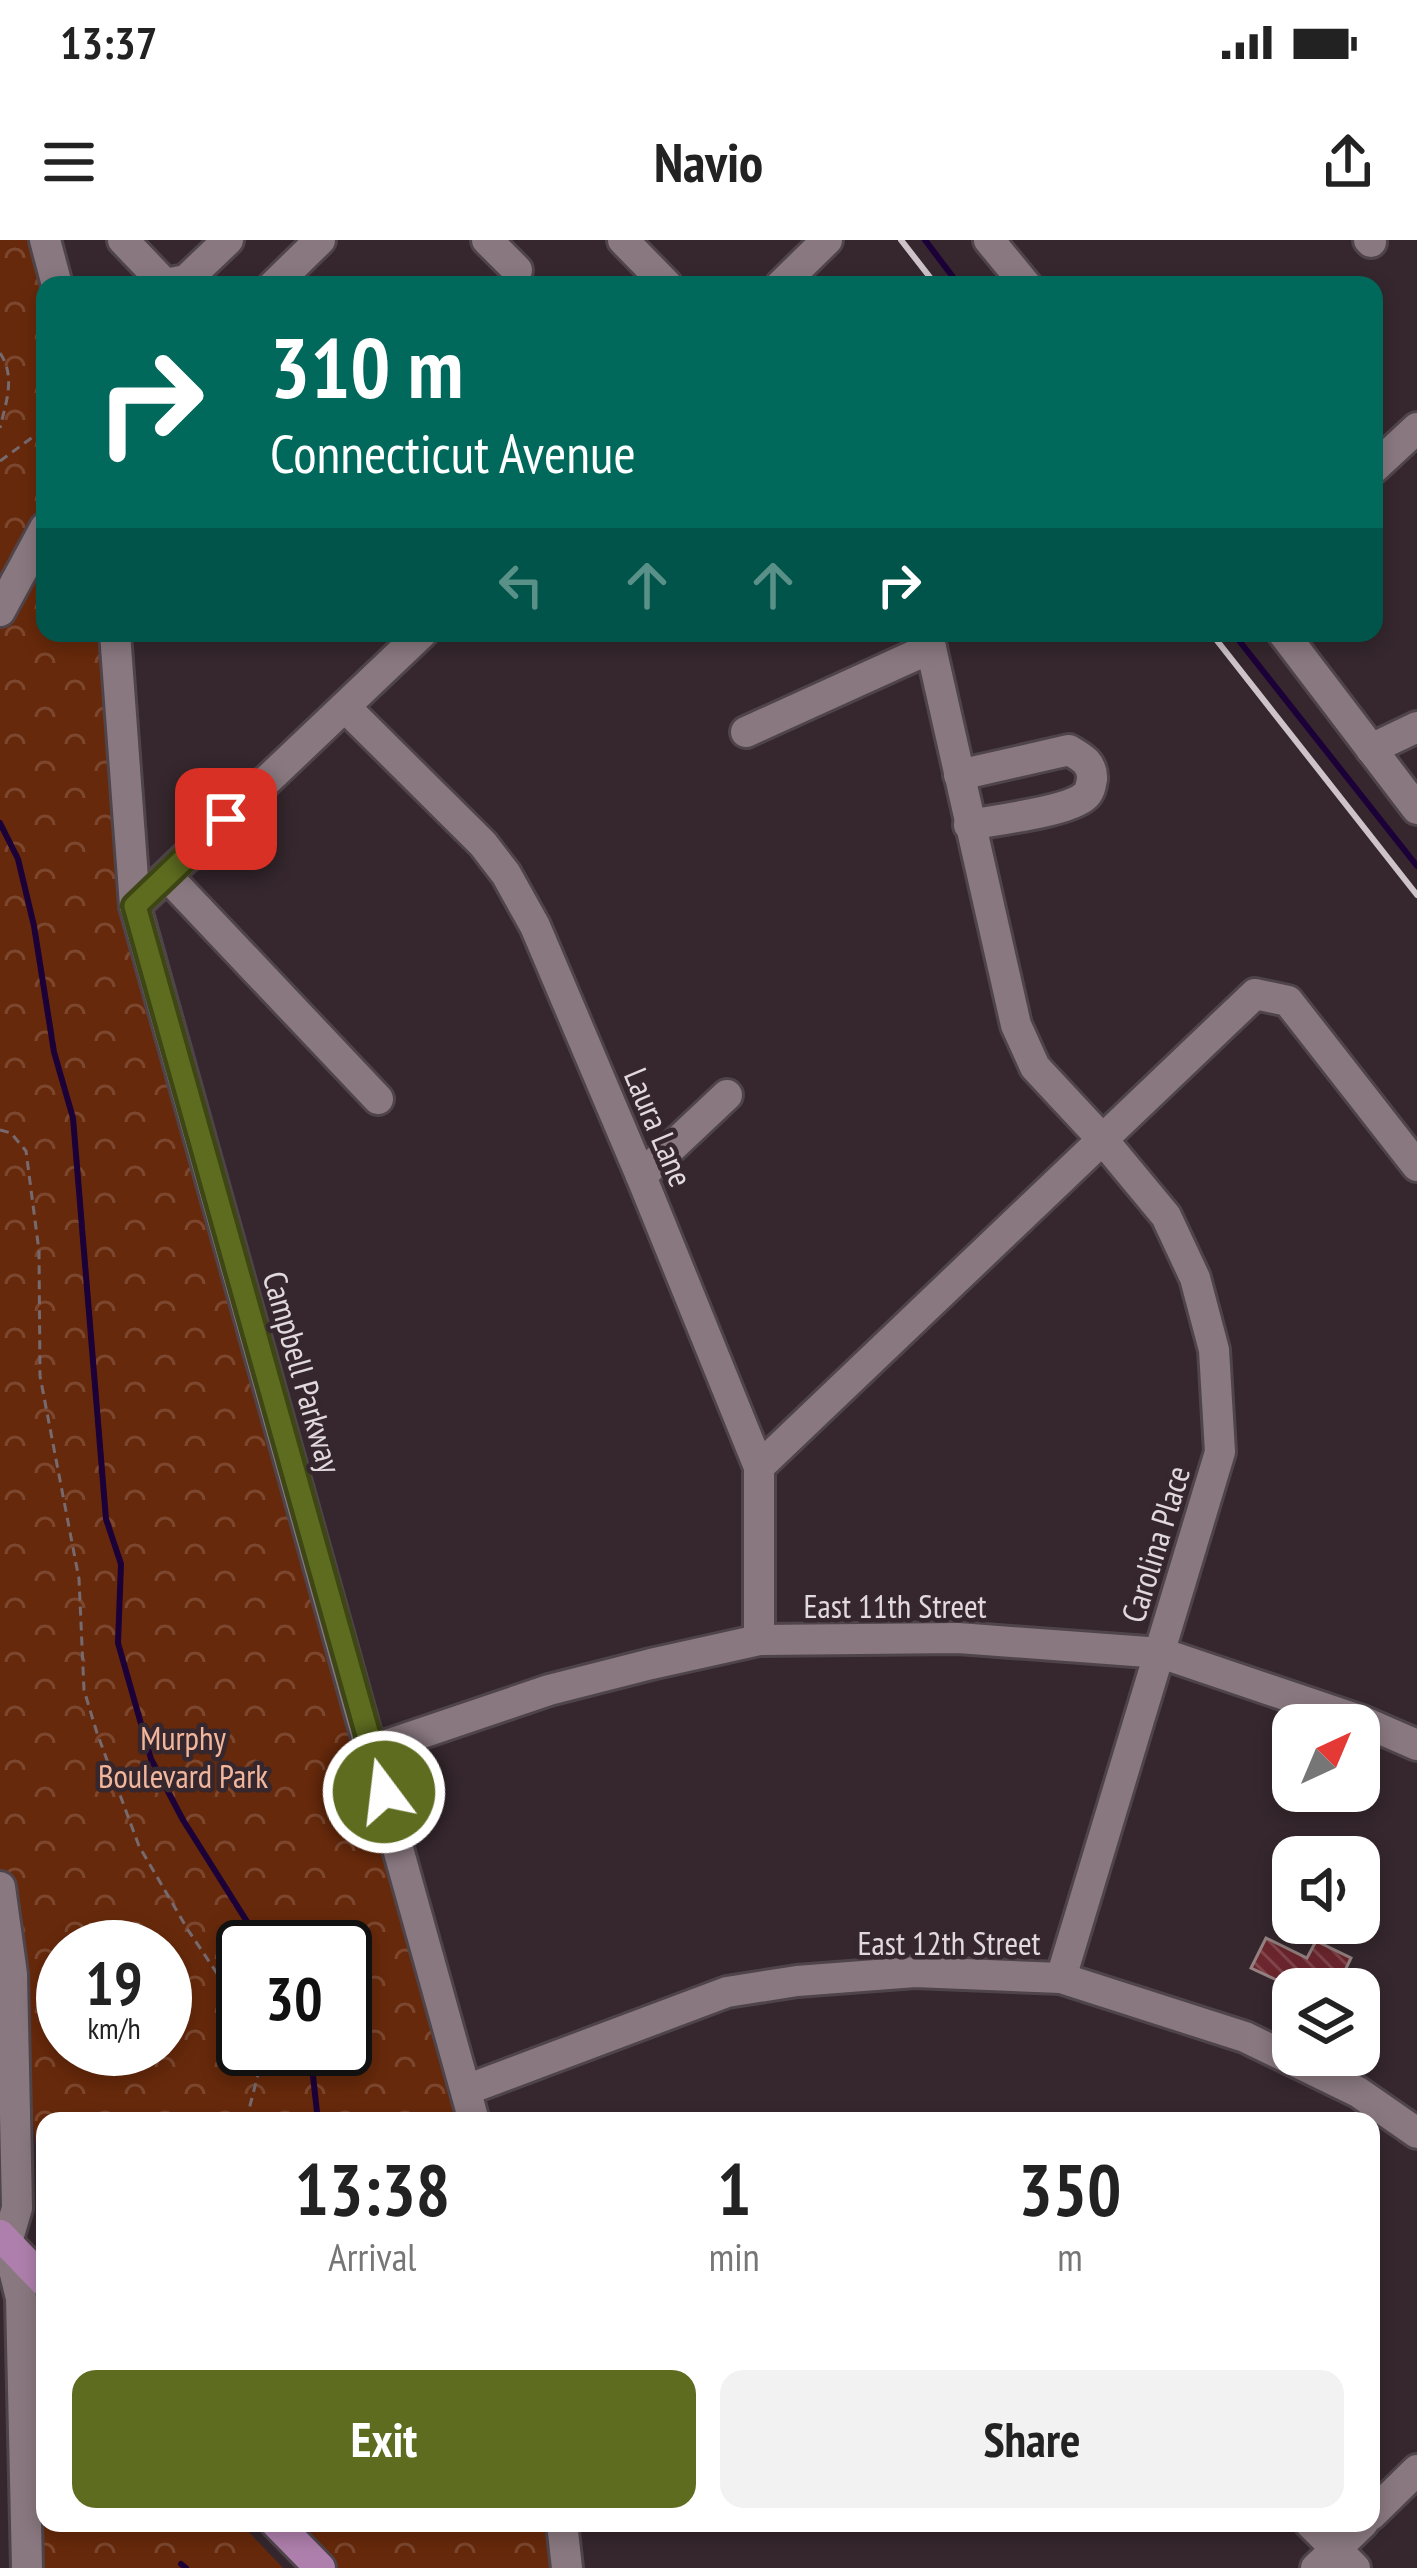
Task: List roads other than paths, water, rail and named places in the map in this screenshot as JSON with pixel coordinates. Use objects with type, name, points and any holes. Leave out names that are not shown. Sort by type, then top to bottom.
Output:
[{"type":"main road","points":[[2,2240],[36,2273]]},
{"type":"main road","points":[[285,2532],[320,2568]]},
{"type":"street","points":[[45,240],[55,276]]},
{"type":"street","points":[[122,240],[157,276]]},
{"type":"street","points":[[190,276],[228,240]]},
{"type":"street","points":[[292,276],[320,240]]},
{"type":"street","points":[[487,240],[517,270]]},
{"type":"street","points":[[623,240],[658,276]]},
{"type":"street","points":[[783,240],[789,276]]},
{"type":"street","points":[[790,276],[827,240]]},
{"type":"street","points":[[989,240],[1019,276]]},
{"type":"street","points":[[1383,460],[1417,428]]},
{"type":"street","points":[[0,611],[36,545]]},
{"type":"street","name":"Campbell Parkway","points":[[116,642],[135,906],[472,2112]]},
{"type":"street","points":[[135,906],[413,642]]},
{"type":"street","points":[[746,732],[926,642]]},
{"type":"street","name":"Carolina Place","points":[[928,642],[1016,1024],[1035,1067],[1166,1216],[1195,1278],[1214,1350],[1220,1452],[1061,1978]]},
{"type":"street","points":[[1290,642],[1417,809]]},
{"type":"street","name":"Laura Lane","points":[[345,707],[483,844],[535,926],[759,1467],[759,1640]]},
{"type":"street","points":[[1371,749],[1417,728]]},
{"type":"street","points":[[958,775],[1069,750],[1092,769],[1087,795],[1067,806],[969,825]]},
{"type":"street","points":[[167,875],[378,1099]]},
{"type":"street","points":[[759,1467],[1255,994],[1288,1001],[1417,1166]]},
{"type":"street","points":[[641,1176],[727,1095]]},
{"type":"street","name":"East 11th Street","points":[[372,1750],[549,1690],[759,1640],[958,1638],[1160,1653],[1362,1721],[1417,1745]]},
{"type":"street","points":[[0,1887],[12,1974],[17,2185],[17,2208],[2,2240],[21,2298],[27,2568]]},
{"type":"street","name":"East 12th Street","points":[[466,2090],[727,1992],[915,1972],[1061,1978],[1245,2037],[1358,2092],[1417,2133]]},
{"type":"street","points":[[23,2392],[36,2358]]},
{"type":"street","points":[[1380,2506],[1417,2470]]},
{"type":"street","points":[[563,2532],[568,2568]]},
{"type":"street","points":[[1316,2532],[1335,2562],[1357,2532]]},
{"type":"waterway","points":[[925,240],[952,276]]},
{"type":"waterway","points":[[1240,642],[1417,866]]},
{"type":"waterway","points":[[0,823],[18,859],[54,1052],[73,1118],[106,1519],[121,1564],[118,1643],[151,1759],[246,1920]]},
{"type":"waterway","points":[[313,2076],[317,2112]]},
{"type":"waterway","points":[[181,2564],[186,2568]]},
{"type":"railway","points":[[901,240],[929,276]]},
{"type":"railway","points":[[1218,642],[1417,895]]},
{"type":"park label","name":"Murphy Boulevard Park","points":[[183,1756]]}]
